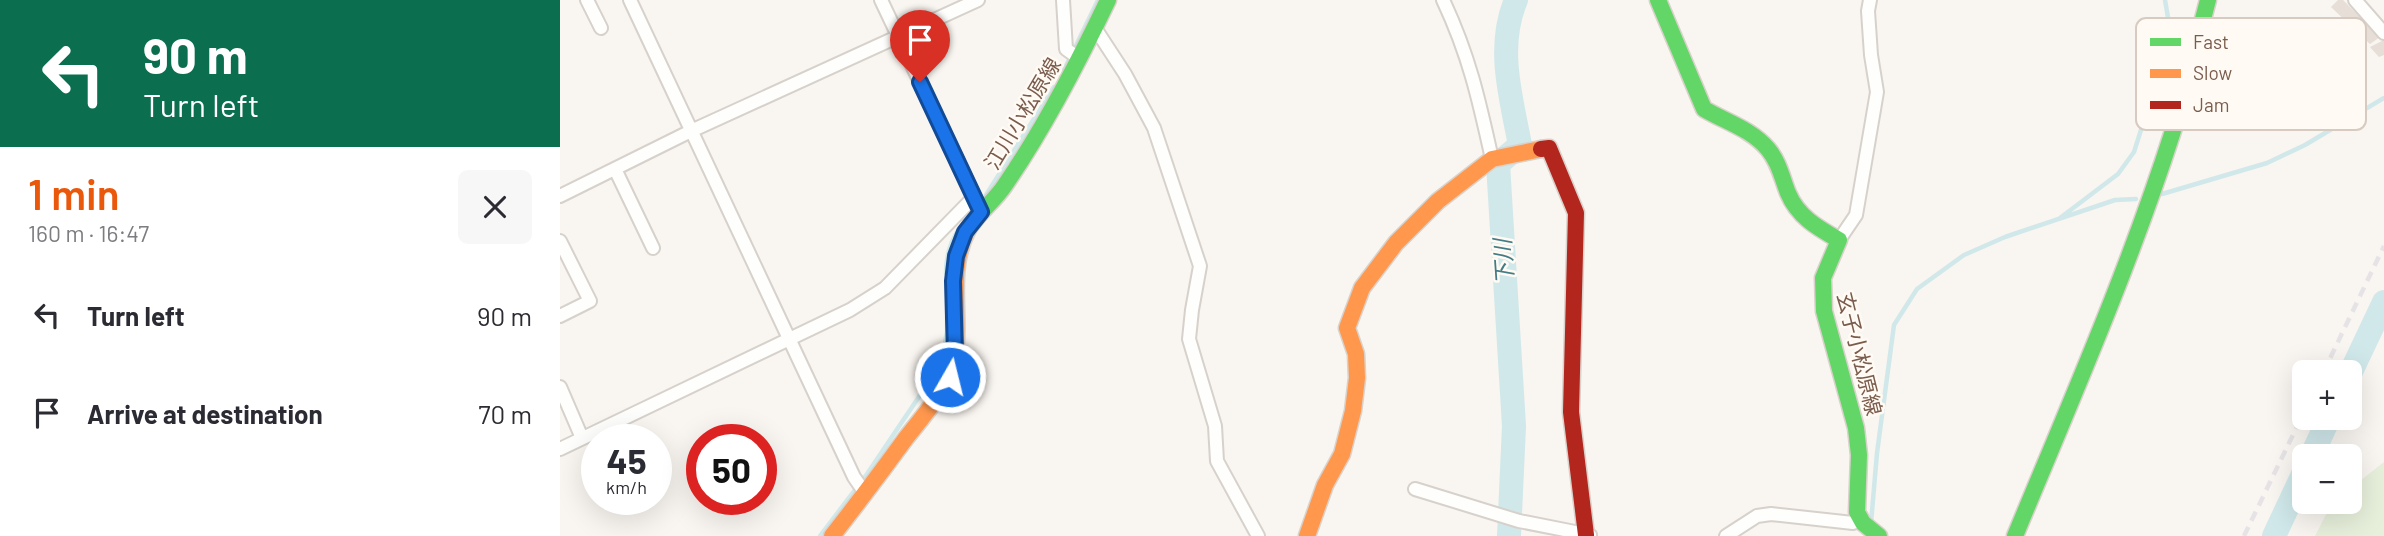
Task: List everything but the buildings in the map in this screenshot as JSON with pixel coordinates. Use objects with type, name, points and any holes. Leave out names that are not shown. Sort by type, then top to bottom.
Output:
[{"type":"street","points":[[587,0],[601,28]]},
{"type":"street","points":[[630,0],[789,341],[854,477],[865,494]]},
{"type":"street","points":[[881,0],[981,212]]},
{"type":"street","points":[[560,196],[691,131],[978,0]]},
{"type":"street","points":[[1063,0],[1066,49],[1080,60]]},
{"type":"street","name":"江川小松原線","points":[[832,536],[950,377],[955,355],[953,281],[956,256],[965,232],[1002,190],[1080,60],[1108,0]]},
{"type":"street","points":[[1443,0],[1462,41],[1477,90],[1492,159]]},
{"type":"street","points":[[1657,0],[1704,109],[1741,125],[1766,146],[1779,162],[1795,206],[1807,220],[1839,240],[1856,215],[1877,92],[1871,55],[1868,11],[1870,0]]},
{"type":"street","points":[[2202,18],[2207,0]]},
{"type":"street","points":[[2355,0],[2384,33]]},
{"type":"street","points":[[1095,28],[1125,74],[1154,128],[1200,266],[1189,339],[1215,426],[1217,461],[1258,536]]},
{"type":"street","points":[[2015,536],[2085,368],[2173,130]]},
{"type":"street","points":[[1307,536],[1325,485],[1342,454],[1353,411],[1357,366],[1347,328],[1362,288],[1396,243],[1438,201],[1492,159],[1549,148],[1576,213],[1571,411],[1590,535],[1519,521],[1415,489]]},
{"type":"street","points":[[615,169],[653,248]]},
{"type":"street","points":[[612,424],[850,310],[884,288],[974,197]]},
{"type":"street","name":"玄子小松原線","points":[[1839,240],[1826,268],[1822,289],[1829,337],[1852,407],[1860,450],[1860,519]]},
{"type":"street","points":[[560,241],[590,301],[560,316]]},
{"type":"street","points":[[560,387],[581,436]]},
{"type":"street","points":[[560,449],[581,438]]},
{"type":"street","points":[[1727,536],[1757,516],[1771,514],[1853,523],[1860,519],[1879,536]]},
{"type":"green space","points":[[2384,462],[2384,536],[2315,536],[2326,514],[2362,514],[2362,479]]},
{"type":"waterway","points":[[1064,70],[1098,0]]},
{"type":"waterway","name":"下川","points":[[1509,536],[1514,426],[1498,164],[1520,145],[1506,54],[1510,18],[1516,0]]},
{"type":"waterway","points":[[2165,0],[2168,18]]},
{"type":"waterway","points":[[986,195],[1054,87]]},
{"type":"waterway","points":[[2366,109],[2384,98]]},
{"type":"waterway","points":[[2060,218],[2118,174],[2134,152],[2141,130]]},
{"type":"waterway","points":[[2162,194],[2267,163],[2330,130]]},
{"type":"waterway","points":[[1871,523],[1877,453],[1894,325],[1917,289],[1964,255],[2005,237],[2115,200],[2136,199]]},
{"type":"waterway","points":[[946,273],[949,250],[959,229]]},
{"type":"waterway","points":[[2357,360],[2384,302]]},
{"type":"waterway","points":[[820,536],[867,474],[941,364],[947,317]]},
{"type":"waterway","points":[[2317,444],[2323,430]]},
{"type":"waterway","points":[[2274,536],[2292,498]]},
{"type":"railway","points":[[2329,360],[2384,246]]},
{"type":"railway","points":[[2244,536],[2295,430]]},
{"type":"traffic: fast","points":[[967,231],[1001,191],[1020,163],[1073,71],[1108,0]]},
{"type":"traffic: fast","points":[[1658,0],[1704,109],[1761,142],[1775,159],[1797,209],[1816,226],[1839,240],[1823,278],[1824,311],[1856,428],[1859,455],[1857,512],[1863,523],[1879,536]]},
{"type":"traffic: fast","points":[[2203,18],[2208,0]]},
{"type":"traffic: fast","points":[[2015,536],[2098,337],[2137,236],[2173,130]]},
{"type":"traffic: slow","points":[[1307,536],[1325,485],[1342,454],[1353,411],[1357,378],[1356,354],[1347,328],[1362,288],[1396,243],[1438,201],[1492,159],[1541,149]]},
{"type":"traffic: slow","points":[[832,536],[932,404],[948,377],[955,350],[957,264],[967,231]]},
{"type":"traffic: jam","points":[[1541,149],[1549,148],[1576,213],[1571,412],[1586,535]]},
{"type":"route","points":[[920,82],[981,212],[965,232],[956,256],[953,281],[955,355],[950,377]]}]
